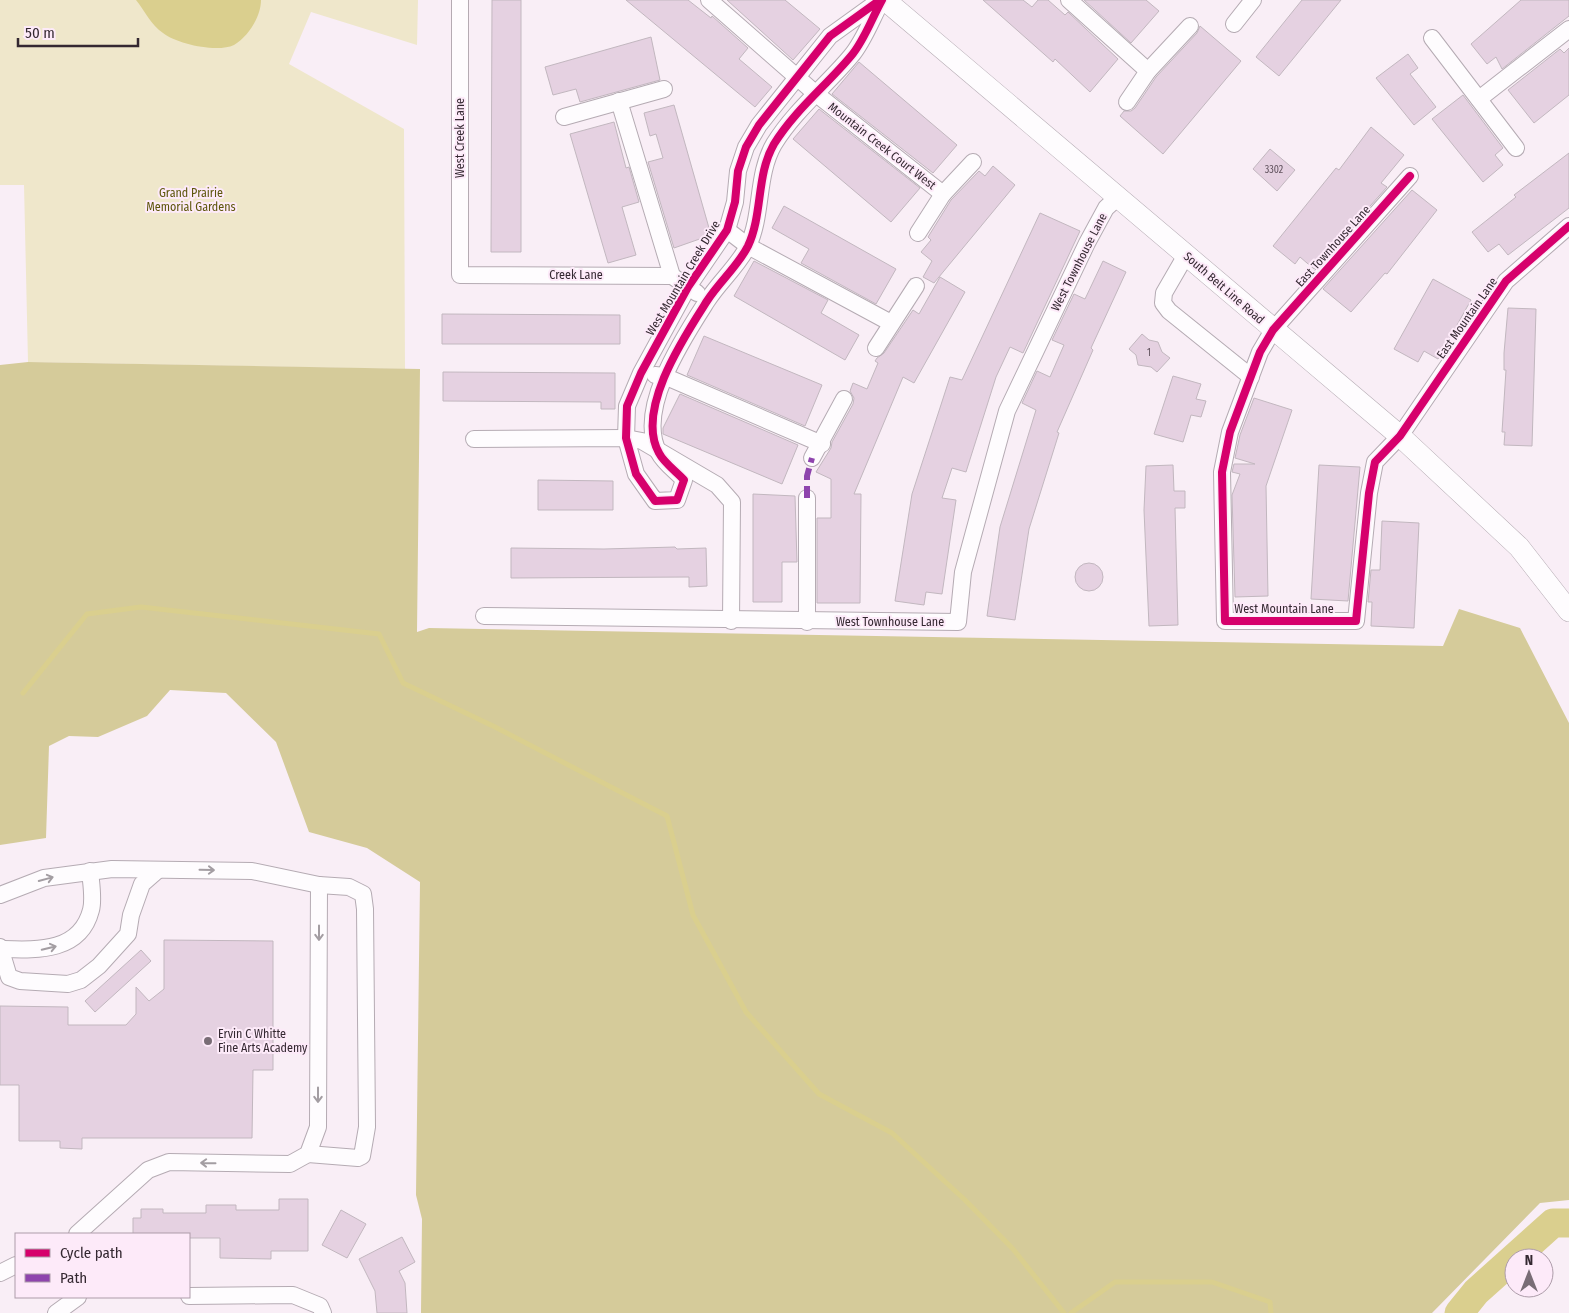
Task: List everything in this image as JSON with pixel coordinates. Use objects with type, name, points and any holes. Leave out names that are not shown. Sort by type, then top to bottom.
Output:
[{"type":"main road","name":"South Belt Line Road","points":[[882,0],[1400,436],[1518,547],[1569,610]]},
{"type":"street","name":"West Creek Lane","points":[[460,0],[460,275]]},
{"type":"street","name":"Mountain Creek Court West","points":[[709,0],[814,94],[943,194]]},
{"type":"street","name":"West Mountain Creek Drive","points":[[882,0],[852,55],[790,121],[773,146],[762,173],[760,202],[748,246],[708,300],[664,376],[653,407],[652,427],[659,453],[684,480],[677,500],[655,501],[636,474],[626,438],[628,406],[641,373],[688,287],[727,230],[735,202],[738,171],[746,147],[759,125],[830,36],[882,0]]},
{"type":"street","points":[[1069,0],[1148,71]]},
{"type":"street","points":[[1234,24],[1253,0]]},
{"type":"street","points":[[1128,102],[1148,71],[1190,26]]},
{"type":"street","points":[[1479,99],[1569,29]]},
{"type":"street","points":[[1432,38],[1516,148]]},
{"type":"street","points":[[564,117],[664,89]]},
{"type":"street","points":[[619,102],[672,276],[708,300]]},
{"type":"street","name":"Mountain Creek Court West","points":[[918,233],[943,194],[974,162]]},
{"type":"street","name":"East Townhouse Lane","points":[[1273,330],[1410,176]]},
{"type":"street","name":"West Townhouse Lane","points":[[484,616],[808,622],[958,622],[963,572],[1006,411],[1087,243],[1106,208],[1118,197]]},
{"type":"street","name":"East Mountain Lane","points":[[1400,436],[1506,282],[1569,226]]},
{"type":"street","points":[[727,230],[748,246],[891,323]]},
{"type":"street","points":[[1186,255],[1164,293],[1163,303],[1169,311],[1251,377]]},
{"type":"street","name":"Creek Lane","points":[[460,275],[672,276]]},
{"type":"street","points":[[876,348],[916,286]]},
{"type":"street","name":"West Mountain Lane","points":[[1273,330],[1260,352],[1230,432],[1222,472],[1225,621],[1356,621],[1369,493],[1375,462],[1400,436]]},
{"type":"street","points":[[641,373],[664,376],[822,444]]},
{"type":"street","points":[[812,458],[822,444],[844,399]]},
{"type":"street","name":"West Mountain Creek Drive","points":[[474,439],[626,438],[642,441],[659,453],[717,485],[732,502],[731,621]]},
{"type":"street","points":[[808,498],[808,622]]},
{"type":"street","points":[[90,871],[92,909],[83,930],[68,943],[39,950],[0,948],[9,977],[20,981],[68,984],[81,980],[98,966],[128,934],[131,914],[142,884],[158,870]]},
{"type":"street","points":[[0,895],[44,878],[90,871],[158,870],[252,871],[320,885],[349,887],[363,894],[365,910],[367,1127],[362,1156],[358,1158],[308,1154],[290,1164],[169,1162],[148,1170],[79,1233]]},
{"type":"street","points":[[308,1154],[318,1127],[320,885]]},
{"type":"street","points":[[0,1273],[15,1266]]},
{"type":"street","points":[[190,1296],[294,1295],[320,1306],[322,1313]]},
{"type":"street","points":[[56,1313],[77,1298]]},
{"type":"green space","name":"Grand Prairie Memorial Gardens","points":[[0,0],[418,0],[417,45],[311,12],[289,64],[404,129],[405,369],[28,362],[24,185],[0,185]]},
{"type":"shaded area","points":[[136,0],[261,0],[259,13],[245,36],[234,45],[208,48],[178,41],[163,33],[148,18]]},
{"type":"shaded area","points":[[28,362],[420,369],[417,632],[429,628],[1443,646],[1459,609],[1520,628],[1569,723],[1569,1200],[1540,1203],[1432,1313],[421,1313],[422,1219],[416,1195],[420,882],[367,848],[309,832],[276,742],[226,693],[170,690],[147,716],[98,737],[69,736],[49,746],[46,838],[0,845],[0,365]]},
{"type":"building","points":[[492,0],[521,0],[521,252],[491,252]]},
{"type":"building","points":[[626,0],[688,0],[711,18],[712,16],[748,48],[739,59],[772,87],[755,107]]},
{"type":"building","points":[[727,0],[785,0],[820,29],[793,60]]},
{"type":"building","points":[[983,0],[1023,0],[1032,7],[1038,0],[1048,0],[1065,15],[1068,12],[1118,59],[1090,92],[1055,59],[1053,62]]},
{"type":"building","points":[[1084,0],[1146,0],[1159,11],[1131,43]]},
{"type":"building","points":[[1302,0],[1341,0],[1279,76],[1256,57]]},
{"type":"building","points":[[1521,0],[1569,0],[1569,16],[1502,69],[1496,57],[1487,64],[1471,44]]},
{"type":"building","points":[[1200,26],[1241,61],[1163,154],[1120,116],[1124,111],[1131,111],[1135,108],[1156,77],[1197,33]]},
{"type":"building","points":[[651,37],[660,80],[580,102],[576,89],[553,95],[545,67]]},
{"type":"building","points":[[1569,48],[1569,95],[1534,123],[1508,90],[1560,49],[1564,53]]},
{"type":"building","points":[[1408,54],[1418,68],[1410,74],[1436,107],[1414,125],[1376,78]]},
{"type":"building","points":[[859,62],[957,145],[933,173],[832,94]]},
{"type":"building","points":[[1463,95],[1503,148],[1495,155],[1503,165],[1483,182],[1432,119]]},
{"type":"building","points":[[674,105],[711,235],[674,248],[648,162],[663,158],[656,134],[650,136],[644,113]]},
{"type":"building","points":[[819,109],[920,188],[891,222],[793,139]]},
{"type":"building","points":[[614,122],[626,168],[629,167],[639,202],[622,207],[636,255],[608,263],[570,134]]},
{"type":"building","points":[[1371,127],[1404,155],[1381,183],[1387,187],[1314,269],[1300,257],[1295,264],[1273,246],[1336,168],[1339,170]]},
{"type":"building","points":[[1270,149],[1295,170],[1277,191],[1253,169]]},
{"type":"building","points":[[1569,153],[1569,208],[1508,255],[1499,244],[1488,252],[1472,232],[1516,197],[1514,195]]},
{"type":"building","points":[[993,166],[1015,185],[934,283],[923,277],[932,261],[921,252],[931,240],[928,237],[951,200],[979,171],[985,176]]},
{"type":"building","points":[[1412,190],[1437,210],[1387,274],[1385,273],[1351,312],[1323,289]]},
{"type":"building","points":[[784,206],[896,269],[876,304],[801,263],[809,249],[772,228]]},
{"type":"building","points":[[1040,213],[1080,231],[1023,353],[1010,347],[996,377],[966,472],[952,468],[942,498],[956,500],[942,594],[926,592],[924,605],[895,601],[912,494],[950,377],[962,380]]},
{"type":"building","points":[[754,261],[828,300],[821,313],[859,335],[845,360],[734,296]]},
{"type":"building","points":[[1103,261],[1126,272],[1091,348],[1093,350],[1057,432],[1059,433],[1029,529],[1015,620],[987,616],[1000,527],[1036,410],[1022,403],[1037,371],[1050,377],[1064,345],[1052,340],[1074,294],[1085,299]]},
{"type":"building","points":[[940,277],[965,292],[914,383],[903,377],[854,494],[861,494],[860,603],[817,603],[817,518],[831,518],[831,479],[816,472],[831,448],[832,442],[853,404],[854,398],[850,391],[853,383],[867,389],[878,363],[875,361],[884,353],[913,310],[919,314]]},
{"type":"building","points":[[1433,279],[1471,300],[1438,359],[1424,351],[1418,362],[1394,349]]},
{"type":"building","points":[[1508,308],[1536,309],[1532,446],[1504,445],[1505,432],[1502,432],[1506,370],[1504,370],[1504,353]]},
{"type":"building","points":[[442,314],[620,315],[620,344],[442,344]]},
{"type":"building","points":[[1142,334],[1149,340],[1158,342],[1162,352],[1170,358],[1157,372],[1151,367],[1138,365],[1136,355],[1129,349]]},
{"type":"building","points":[[704,336],[822,385],[805,426],[687,375]]},
{"type":"building","points":[[443,372],[615,373],[615,409],[601,409],[601,402],[443,401]]},
{"type":"building","points":[[1173,376],[1201,384],[1196,399],[1206,401],[1201,417],[1191,415],[1183,442],[1154,434]]},
{"type":"building","points":[[680,394],[798,445],[782,484],[663,434],[663,428]]},
{"type":"building","points":[[1254,398],[1292,410],[1266,486],[1268,596],[1235,597],[1232,495],[1240,474],[1232,472],[1234,464],[1255,464],[1235,458],[1240,435]]},
{"type":"building","points":[[1173,465],[1174,491],[1185,491],[1185,508],[1175,508],[1178,625],[1149,626],[1144,510],[1146,466]]},
{"type":"building","points":[[1319,465],[1360,467],[1348,601],[1311,599]]},
{"type":"building","points":[[538,480],[613,481],[613,510],[538,510]]},
{"type":"building","points":[[753,494],[795,496],[797,562],[782,562],[782,602],[753,602]]},
{"type":"building","points":[[1382,521],[1419,523],[1414,628],[1371,626],[1372,602],[1368,602],[1371,570],[1380,570]]},
{"type":"building","points":[[675,547],[677,549],[706,548],[707,586],[689,587],[689,577],[511,578],[511,548],[604,549]]},
{"type":"building","points":[[1089,563],[1099,567],[1103,577],[1099,587],[1089,591],[1079,587],[1075,577],[1079,567]]},
{"type":"building","points":[[164,940],[273,941],[273,1070],[253,1070],[252,1138],[82,1138],[82,1149],[60,1148],[60,1141],[19,1141],[19,1085],[0,1085],[0,1006],[68,1007],[68,1025],[126,1025],[136,1014],[136,987],[149,1001],[164,989]]},
{"type":"building","points":[[141,950],[151,961],[95,1012],[85,1001]]},
{"type":"building","points":[[279,1199],[308,1199],[308,1251],[271,1251],[271,1259],[220,1258],[220,1238],[190,1238],[190,1233],[133,1233],[133,1218],[141,1218],[141,1209],[163,1209],[163,1213],[206,1213],[206,1205],[236,1205],[236,1210],[279,1210]]},
{"type":"building","points":[[341,1210],[366,1224],[347,1258],[322,1245]]},
{"type":"building","points":[[402,1237],[415,1262],[399,1271],[405,1283],[407,1313],[377,1313],[375,1291],[359,1259]]},
{"type":"waterway","points":[[23,693],[87,614],[141,607],[379,634],[403,683],[495,727],[667,816],[693,915],[746,1012],[819,1094],[892,1133],[965,1200],[1013,1249],[1064,1313]]},
{"type":"waterway","points":[[1459,1313],[1476,1292],[1553,1223],[1569,1223]]},
{"type":"waterway","points":[[1071,1313],[1115,1282],[1212,1282],[1270,1302],[1271,1313]]},
{"type":"marked path","points":[[807,498],[807,476],[812,458]]},
{"type":"cycle path","points":[[880,0],[830,36],[759,125],[746,147],[738,171],[735,202],[727,230],[688,287],[641,373],[627,406],[626,438],[636,474],[655,501],[677,500],[684,480],[661,457],[653,436],[653,416],[665,374],[686,334],[707,301],[748,246],[756,221],[764,169],[774,144],[791,120],[856,50],[882,0]]},
{"type":"cycle path","points":[[1410,176],[1273,330],[1260,352],[1230,432],[1222,472],[1225,621],[1356,621],[1369,493],[1375,462],[1400,436],[1506,281],[1569,226]]},
{"type":"place","name":"Ervin C Whitte Fine Arts Academy","points":[[208,1041]]}]
